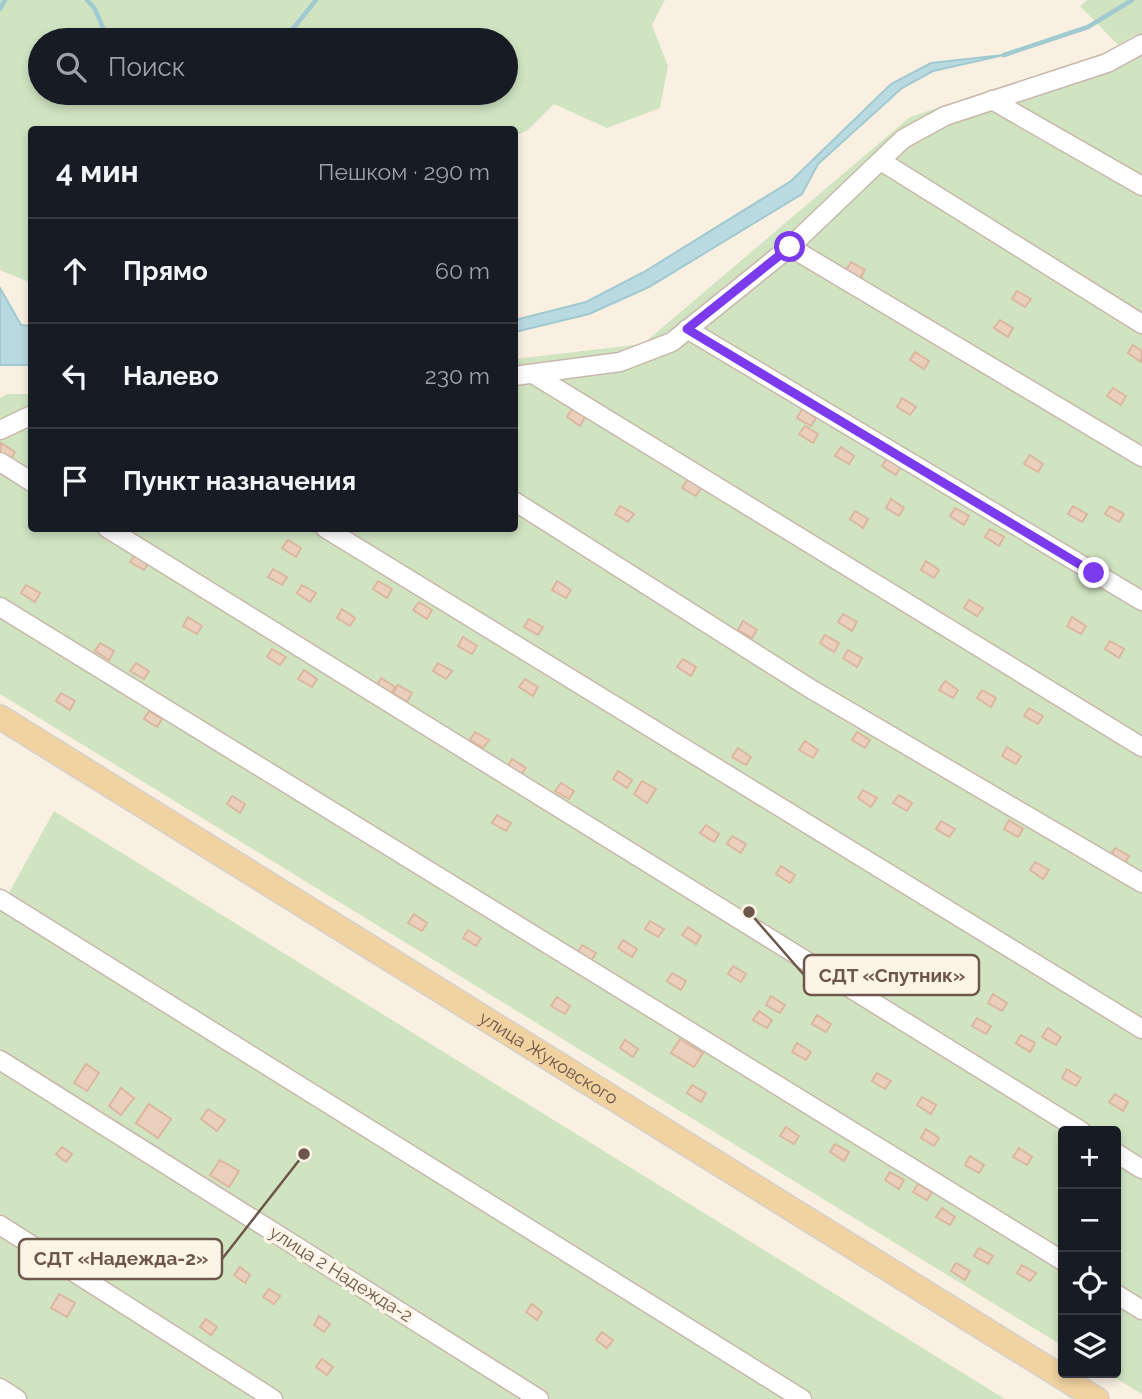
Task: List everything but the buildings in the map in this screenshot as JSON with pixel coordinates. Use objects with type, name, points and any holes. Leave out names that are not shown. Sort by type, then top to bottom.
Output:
[{"type":"main road","name":"улица Жуковского","points":[[0,717],[1097,1399]]},
{"type":"lane","points":[[518,376],[620,362],[672,342],[790,247],[903,139],[945,116],[1107,63],[1142,44]]},
{"type":"lane","points":[[1124,54],[1142,64]]},
{"type":"lane","points":[[992,100],[1142,186]]},
{"type":"lane","points":[[881,161],[1142,324]]},
{"type":"lane","points":[[790,247],[1142,457]]},
{"type":"lane","points":[[687,329],[1142,601]]},
{"type":"lane","points":[[533,374],[1142,747]]},
{"type":"lane","points":[[0,430],[28,417]]},
{"type":"lane","points":[[0,462],[28,480]]},
{"type":"lane","points":[[518,503],[811,689],[1142,883]]},
{"type":"lane","points":[[113,532],[1073,1126]]},
{"type":"lane","points":[[332,532],[1142,1029]]},
{"type":"lane","points":[[0,607],[1058,1258]]},
{"type":"lane","points":[[0,899],[802,1399]]},
{"type":"lane","name":"улица 2 Надежда-2","points":[[0,1060],[539,1399]]},
{"type":"lane","points":[[1121,1156],[1142,1169]]},
{"type":"lane","points":[[0,1224],[273,1399]]},
{"type":"lane","points":[[1121,1297],[1142,1310]]},
{"type":"lane","points":[[0,1388],[17,1399]]},
{"type":"green space","points":[[0,0],[665,0],[652,25],[668,66],[660,108],[607,128],[554,104],[528,130],[518,135],[518,126],[28,126],[28,282],[0,270]]},
{"type":"green space","points":[[1087,0],[1142,0],[1142,1394],[1115,1378],[1121,1378],[1121,1126],[1058,1126],[1058,1343],[0,694],[0,398],[8,394],[28,394],[28,532],[518,532],[518,359],[643,344],[910,117],[1117,49],[1138,33],[1118,45],[1080,6]]},
{"type":"green space","points":[[54,811],[1005,1399],[0,1399],[0,909]]},
{"type":"water","points":[[1004,55],[933,71],[902,88],[818,164],[802,194],[649,287],[589,314],[518,331],[518,319],[586,302],[644,272],[791,181],[891,84],[931,63]]},
{"type":"water","points":[[0,288],[21,325],[28,326],[28,365],[0,365]]},
{"type":"waterway","points":[[0,9],[5,0]]},
{"type":"waterway","points":[[87,0],[95,9],[103,28]]},
{"type":"waterway","points":[[294,28],[316,0]]},
{"type":"waterway","points":[[1004,55],[1088,27],[1132,0]]},
{"type":"place","name":"СДТ «Спутник»","points":[[749,912]]},
{"type":"place","name":"СДТ «Надежда-2»","points":[[304,1154]]},
{"type":"route","points":[[790,247],[687,329],[1094,573]]}]
